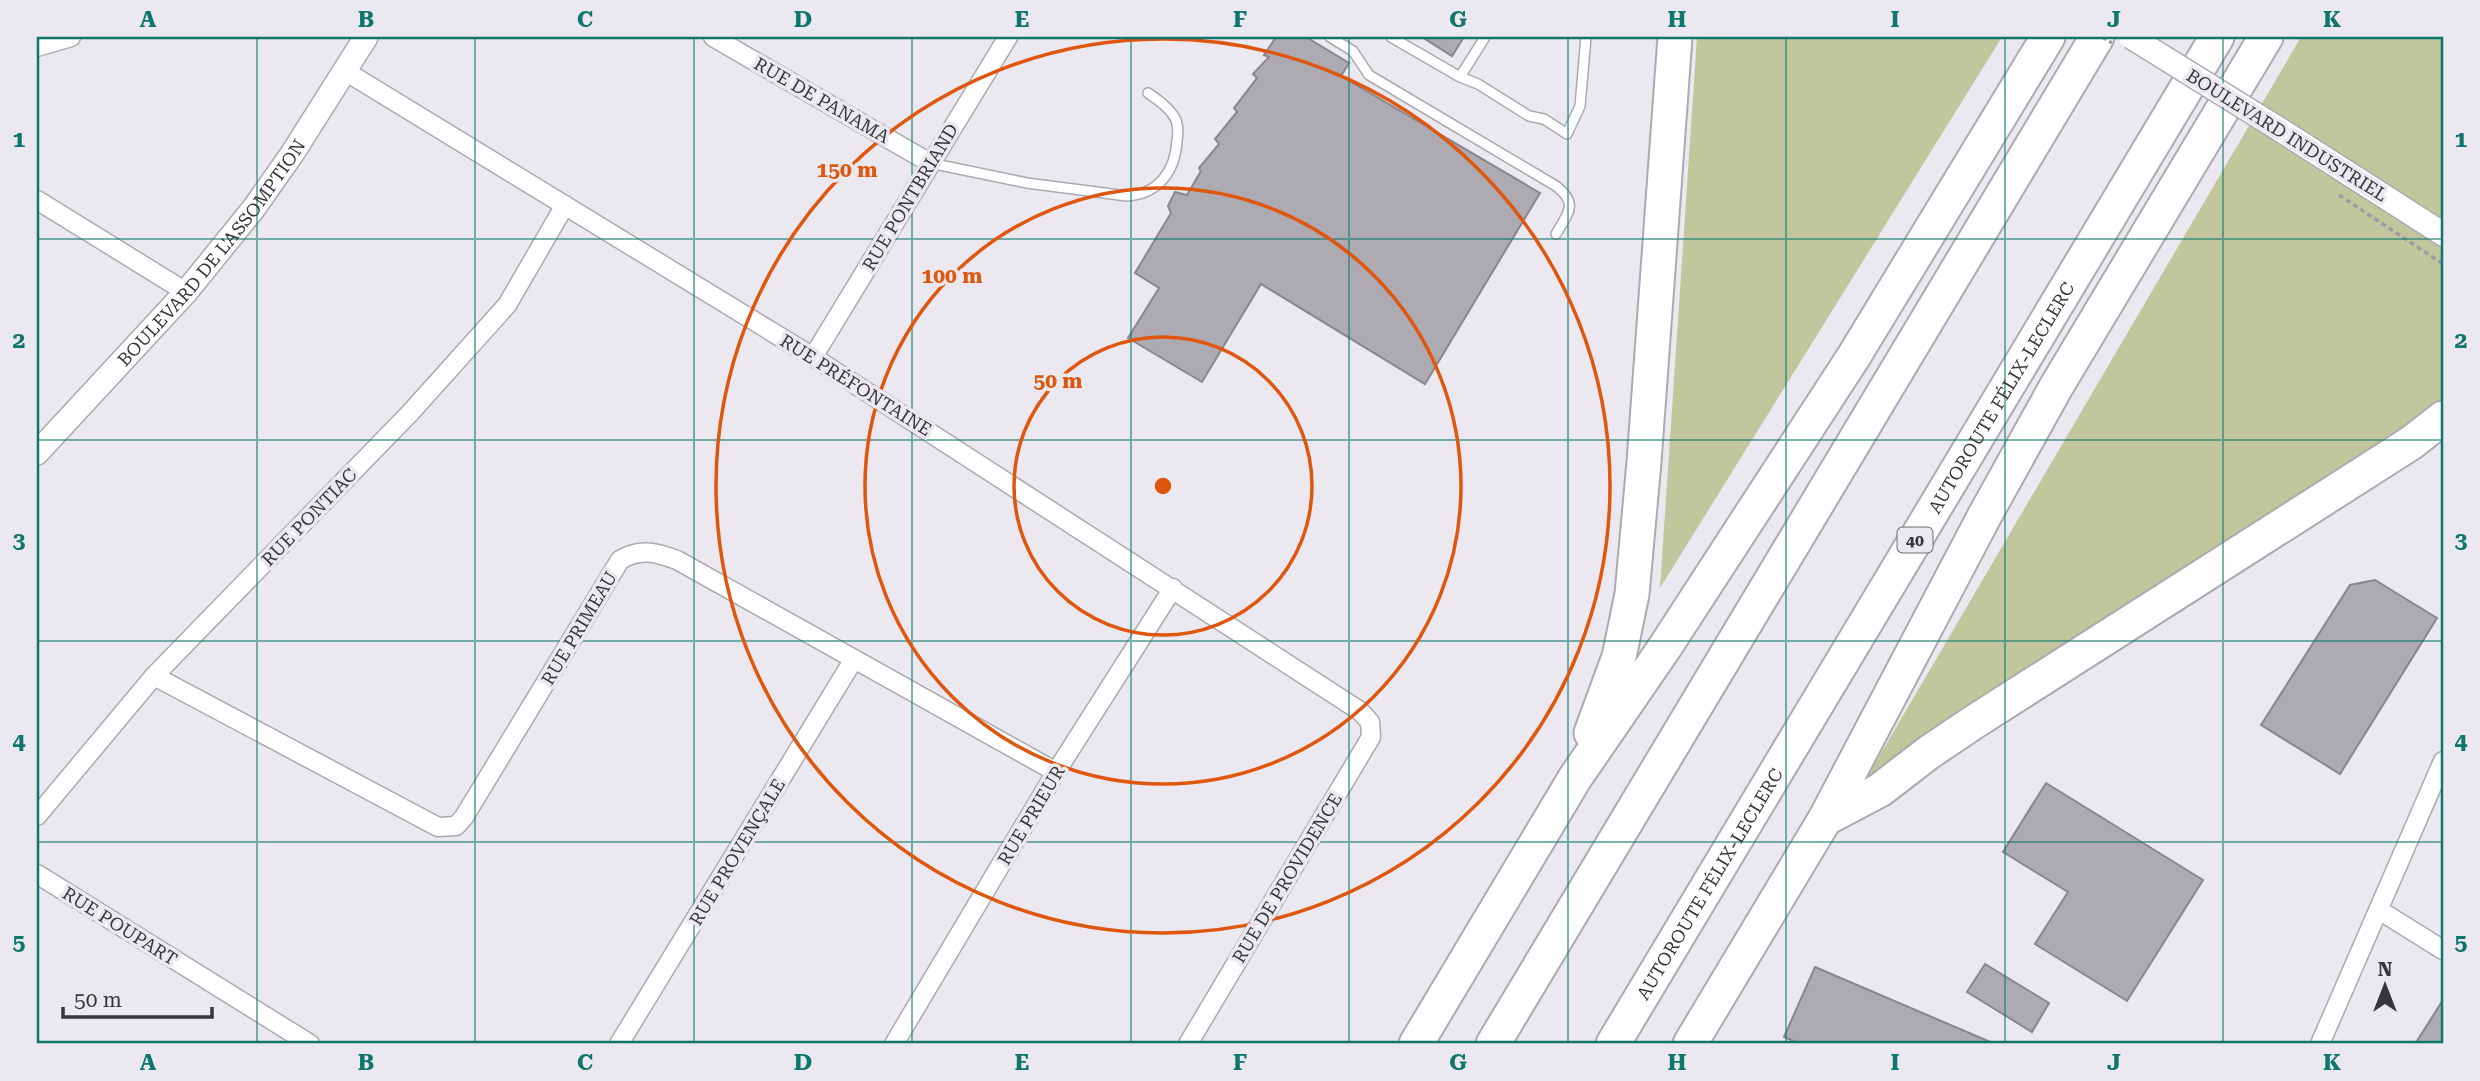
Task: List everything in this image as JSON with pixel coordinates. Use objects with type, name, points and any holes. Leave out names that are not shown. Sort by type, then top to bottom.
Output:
[{"type":"highway","points":[[1575,778],[1619,657],[1632,594],[1675,37]]},
{"type":"highway","points":[[1416,1044],[1575,778],[1659,656],[1854,356],[2048,37]]},
{"type":"highway","points":[[1493,1044],[2097,37]]},
{"type":"highway","name":"AUTOROUTE FÉLIX-LECLERC","points":[[1613,1044],[2217,37]]},
{"type":"highway","points":[[1690,1044],[1825,819],[2033,429],[2266,37]]},
{"type":"highway","points":[[1825,819],[1880,790],[1928,752],[2411,443],[2443,418]]},
{"type":"street","points":[[37,47],[71,37]]},
{"type":"street","name":"BOULEVARD DE L'ASSOMPTION","points":[[38,449],[187,292],[254,208],[366,37]]},
{"type":"street","name":"RUE DE PANAMA","points":[[713,37],[930,163]]},
{"type":"street","name":"RUE PONTBRIAND","points":[[813,357],[1008,37]]},
{"type":"street","name":"BOULEVARD INDUSTRIEL","points":[[2132,37],[2443,234]]},
{"type":"street","name":"RUE PRÉFONTAINE","points":[[345,71],[813,357],[1360,711]]},
{"type":"street","points":[[37,200],[187,292]]},
{"type":"street","name":"RUE PONTIAC","points":[[37,816],[154,676],[411,413],[483,333],[514,294],[565,205]]},
{"type":"street","name":"RUE PRIMEAU","points":[[154,676],[438,827],[456,826],[620,560],[633,553],[653,552],[677,560],[1056,772]]},
{"type":"street","name":"RUE PRIEUR","points":[[894,1044],[1056,772],[1173,588]]},
{"type":"street","name":"RUE PROVENÇALE","points":[[619,1044],[854,659]]},
{"type":"street","name":"RUE DE PROVIDENCE","points":[[1188,1044],[1371,737],[1370,722],[1360,711]]},
{"type":"street","points":[[2320,1044],[2443,761]]},
{"type":"street","name":"RUE POUPART","points":[[37,874],[310,1044]]},
{"type":"street","points":[[2379,910],[2443,950]]},
{"type":"lane","points":[[1330,37],[1353,51],[1369,75],[1556,186],[1568,196],[1569,212],[1556,234]]},
{"type":"lane","points":[[1391,37],[1460,77],[1478,84],[1529,116],[1544,119],[1567,134],[1580,106],[1586,37]]},
{"type":"lane","points":[[1460,77],[1485,37]]},
{"type":"lane","points":[[930,163],[1027,183],[1137,196],[1150,191],[1167,176],[1177,150],[1176,121],[1169,110],[1148,93]]},
{"type":"green space","points":[[1697,37],[2002,37],[1660,588]]},
{"type":"green space","points":[[2301,37],[2443,37],[2443,399],[2407,429],[1867,777]]},
{"type":"building","points":[[1276,37],[1306,37],[1349,63],[1341,76],[1540,193],[1425,384],[1261,284],[1202,382],[1128,338],[1159,288],[1135,273],[1171,213],[1168,206],[1175,192],[1187,195],[1201,171],[1199,168],[1219,144],[1215,139],[1237,112],[1234,108],[1257,78],[1253,74],[1269,57],[1264,55]]},
{"type":"building","points":[[1422,37],[1464,37],[1452,56]]},
{"type":"building","points":[[2375,580],[2437,618],[2340,774],[2261,725],[2350,585]]},
{"type":"building","points":[[2046,783],[2203,880],[2127,1001],[2035,944],[2068,892],[2003,852]]},
{"type":"building","points":[[1985,964],[2049,1003],[2032,1032],[1967,992]]},
{"type":"building","points":[[1815,967],[1995,1044],[1800,1044],[1784,1037]]},
{"type":"building","points":[[2443,1000],[2443,1044],[2415,1044]]}]
